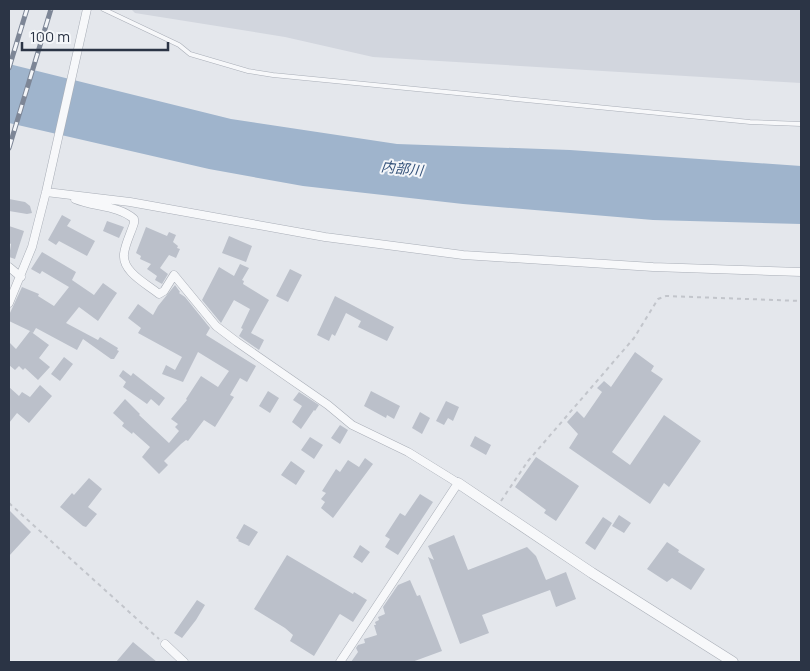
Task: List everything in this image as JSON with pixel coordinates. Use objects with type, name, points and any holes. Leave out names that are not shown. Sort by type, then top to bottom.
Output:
[{"type":"street","points":[[9,304],[32,247],[87,9]]},
{"type":"street","points":[[46,192],[130,202],[325,238],[455,254],[653,267],[801,272]]},
{"type":"street","points":[[66,195],[129,215],[134,219],[124,254],[125,264],[133,274],[160,294],[174,275],[216,326],[236,342],[328,405],[352,425],[408,452],[458,483],[495,509],[733,662]]},
{"type":"street","points":[[9,268],[21,277]]},
{"type":"street","points":[[340,662],[458,483]]},
{"type":"street","points":[[165,644],[184,662]]},
{"type":"lane","points":[[103,9],[179,45],[190,54],[248,71],[273,76],[750,122],[801,124]]},
{"type":"path","points":[[495,509],[528,461],[634,338],[658,299],[666,296],[801,301]]},
{"type":"path","points":[[9,503],[165,644]]},
{"type":"shaded area","points":[[131,9],[801,9],[801,83],[373,57],[285,37],[135,13]]},
{"type":"water","name":"内部川","points":[[9,64],[231,119],[397,144],[570,150],[801,166],[801,224],[653,220],[463,204],[303,186],[209,169],[9,123]]},
{"type":"building","points":[[9,199],[25,202],[30,206],[32,213],[9,211]]},
{"type":"building","points":[[62,215],[71,220],[67,226],[95,241],[87,256],[59,241],[56,245],[48,240]]},
{"type":"building","points":[[107,221],[124,227],[119,238],[103,231]]},
{"type":"building","points":[[9,226],[24,231],[15,259],[9,257],[11,244],[9,243]]},
{"type":"building","points":[[146,227],[167,236],[169,232],[176,235],[173,242],[180,249],[176,258],[169,255],[160,268],[168,274],[162,284],[155,280],[157,276],[147,269],[151,264],[140,259],[141,256],[136,253]]},
{"type":"building","points":[[229,236],[252,246],[246,262],[222,253]]},
{"type":"building","points":[[42,252],[76,272],[72,280],[94,295],[103,283],[117,293],[98,321],[79,307],[66,323],[98,340],[100,337],[118,348],[117,350],[119,351],[114,359],[111,359],[83,339],[77,350],[36,328],[33,333],[9,321],[9,315],[22,287],[39,294],[38,296],[54,306],[69,287],[42,271],[40,274],[31,269]]},
{"type":"building","points":[[240,264],[249,268],[242,280],[244,281],[243,284],[269,300],[251,333],[264,340],[259,350],[239,336],[250,309],[234,300],[221,323],[202,300],[219,267],[234,276]]},
{"type":"building","points":[[290,269],[302,275],[288,302],[276,296]]},
{"type":"building","points":[[175,285],[179,293],[185,297],[210,328],[206,335],[256,366],[247,382],[240,378],[230,395],[234,397],[215,427],[204,420],[188,441],[186,440],[181,444],[164,461],[168,465],[159,474],[142,457],[150,447],[133,432],[132,434],[122,426],[124,423],[113,413],[125,399],[169,443],[179,431],[175,427],[178,424],[171,419],[187,400],[201,376],[218,387],[229,371],[198,352],[183,382],[162,374],[166,365],[175,370],[182,357],[138,333],[141,328],[128,318],[138,304],[153,315]]},
{"type":"building","points":[[335,296],[394,327],[387,341],[358,327],[361,321],[346,313],[335,336],[332,334],[329,341],[317,335]]},
{"type":"building","points":[[30,331],[49,345],[39,358],[50,367],[38,380],[25,368],[23,370],[19,366],[15,370],[9,365],[9,342],[16,349]]},
{"type":"building","points":[[635,352],[654,366],[651,371],[663,379],[612,452],[630,465],[664,415],[701,441],[669,487],[664,483],[650,504],[569,448],[578,434],[567,422],[577,411],[584,418],[602,392],[597,388],[604,381],[611,387]]},
{"type":"building","points":[[64,357],[73,364],[60,381],[51,374]]},
{"type":"building","points":[[123,370],[131,376],[133,373],[165,398],[159,406],[151,399],[147,404],[123,387],[126,382],[119,376]]},
{"type":"building","points":[[40,385],[52,396],[29,423],[17,413],[9,423],[9,387],[19,396],[22,392],[30,397]]},
{"type":"building","points":[[268,391],[279,398],[270,413],[259,406]]},
{"type":"building","points":[[371,391],[400,406],[394,419],[387,415],[386,418],[364,406]]},
{"type":"building","points":[[299,392],[319,405],[301,429],[292,422],[302,406],[293,400]]},
{"type":"building","points":[[446,401],[459,407],[453,421],[448,418],[444,425],[436,421]]},
{"type":"building","points":[[420,412],[430,418],[422,434],[412,428]]},
{"type":"building","points":[[340,425],[348,430],[340,444],[331,438]]},
{"type":"building","points":[[475,436],[491,445],[486,455],[470,446]]},
{"type":"building","points":[[310,437],[323,445],[314,459],[301,450]]},
{"type":"building","points":[[536,457],[579,486],[556,521],[544,513],[546,510],[515,487]]},
{"type":"building","points":[[365,458],[373,464],[333,518],[321,508],[325,502],[321,499],[326,493],[322,491],[336,469],[340,472],[348,460],[359,467]]},
{"type":"building","points":[[291,461],[305,471],[296,485],[281,475]]},
{"type":"building","points":[[89,478],[102,489],[88,507],[97,514],[86,527],[60,507]]},
{"type":"building","points":[[420,494],[433,502],[398,555],[385,547],[390,539],[385,536],[400,513],[405,516]]},
{"type":"building","points":[[9,510],[31,532],[9,556]]},
{"type":"building","points":[[619,515],[631,523],[624,533],[612,526]]},
{"type":"building","points":[[603,517],[612,523],[595,550],[585,543]]},
{"type":"building","points":[[244,524],[258,532],[249,546],[238,541],[236,538]]},
{"type":"building","points":[[454,535],[468,570],[527,547],[536,556],[546,580],[566,572],[576,599],[556,607],[550,590],[482,615],[489,633],[460,644],[428,557],[434,560],[428,546]]},
{"type":"building","points":[[667,542],[679,550],[678,552],[705,569],[691,590],[672,578],[667,582],[647,569]]},
{"type":"building","points":[[360,545],[370,552],[362,563],[353,557]]},
{"type":"building","points":[[287,555],[353,594],[354,592],[367,600],[353,622],[339,615],[314,656],[290,641],[293,635],[285,628],[254,609]]},
{"type":"building","points":[[410,580],[417,596],[420,595],[442,651],[412,662],[351,662],[358,652],[356,648],[358,645],[365,643],[364,639],[377,635],[375,622],[379,620],[378,617],[385,614],[383,607],[398,585]]},
{"type":"building","points":[[197,600],[205,605],[182,638],[174,633]]},
{"type":"building","points":[[133,642],[157,662],[116,662]]},
{"type":"railway","points":[[9,68],[27,9]]},
{"type":"railway","points":[[9,148],[51,9]]}]
